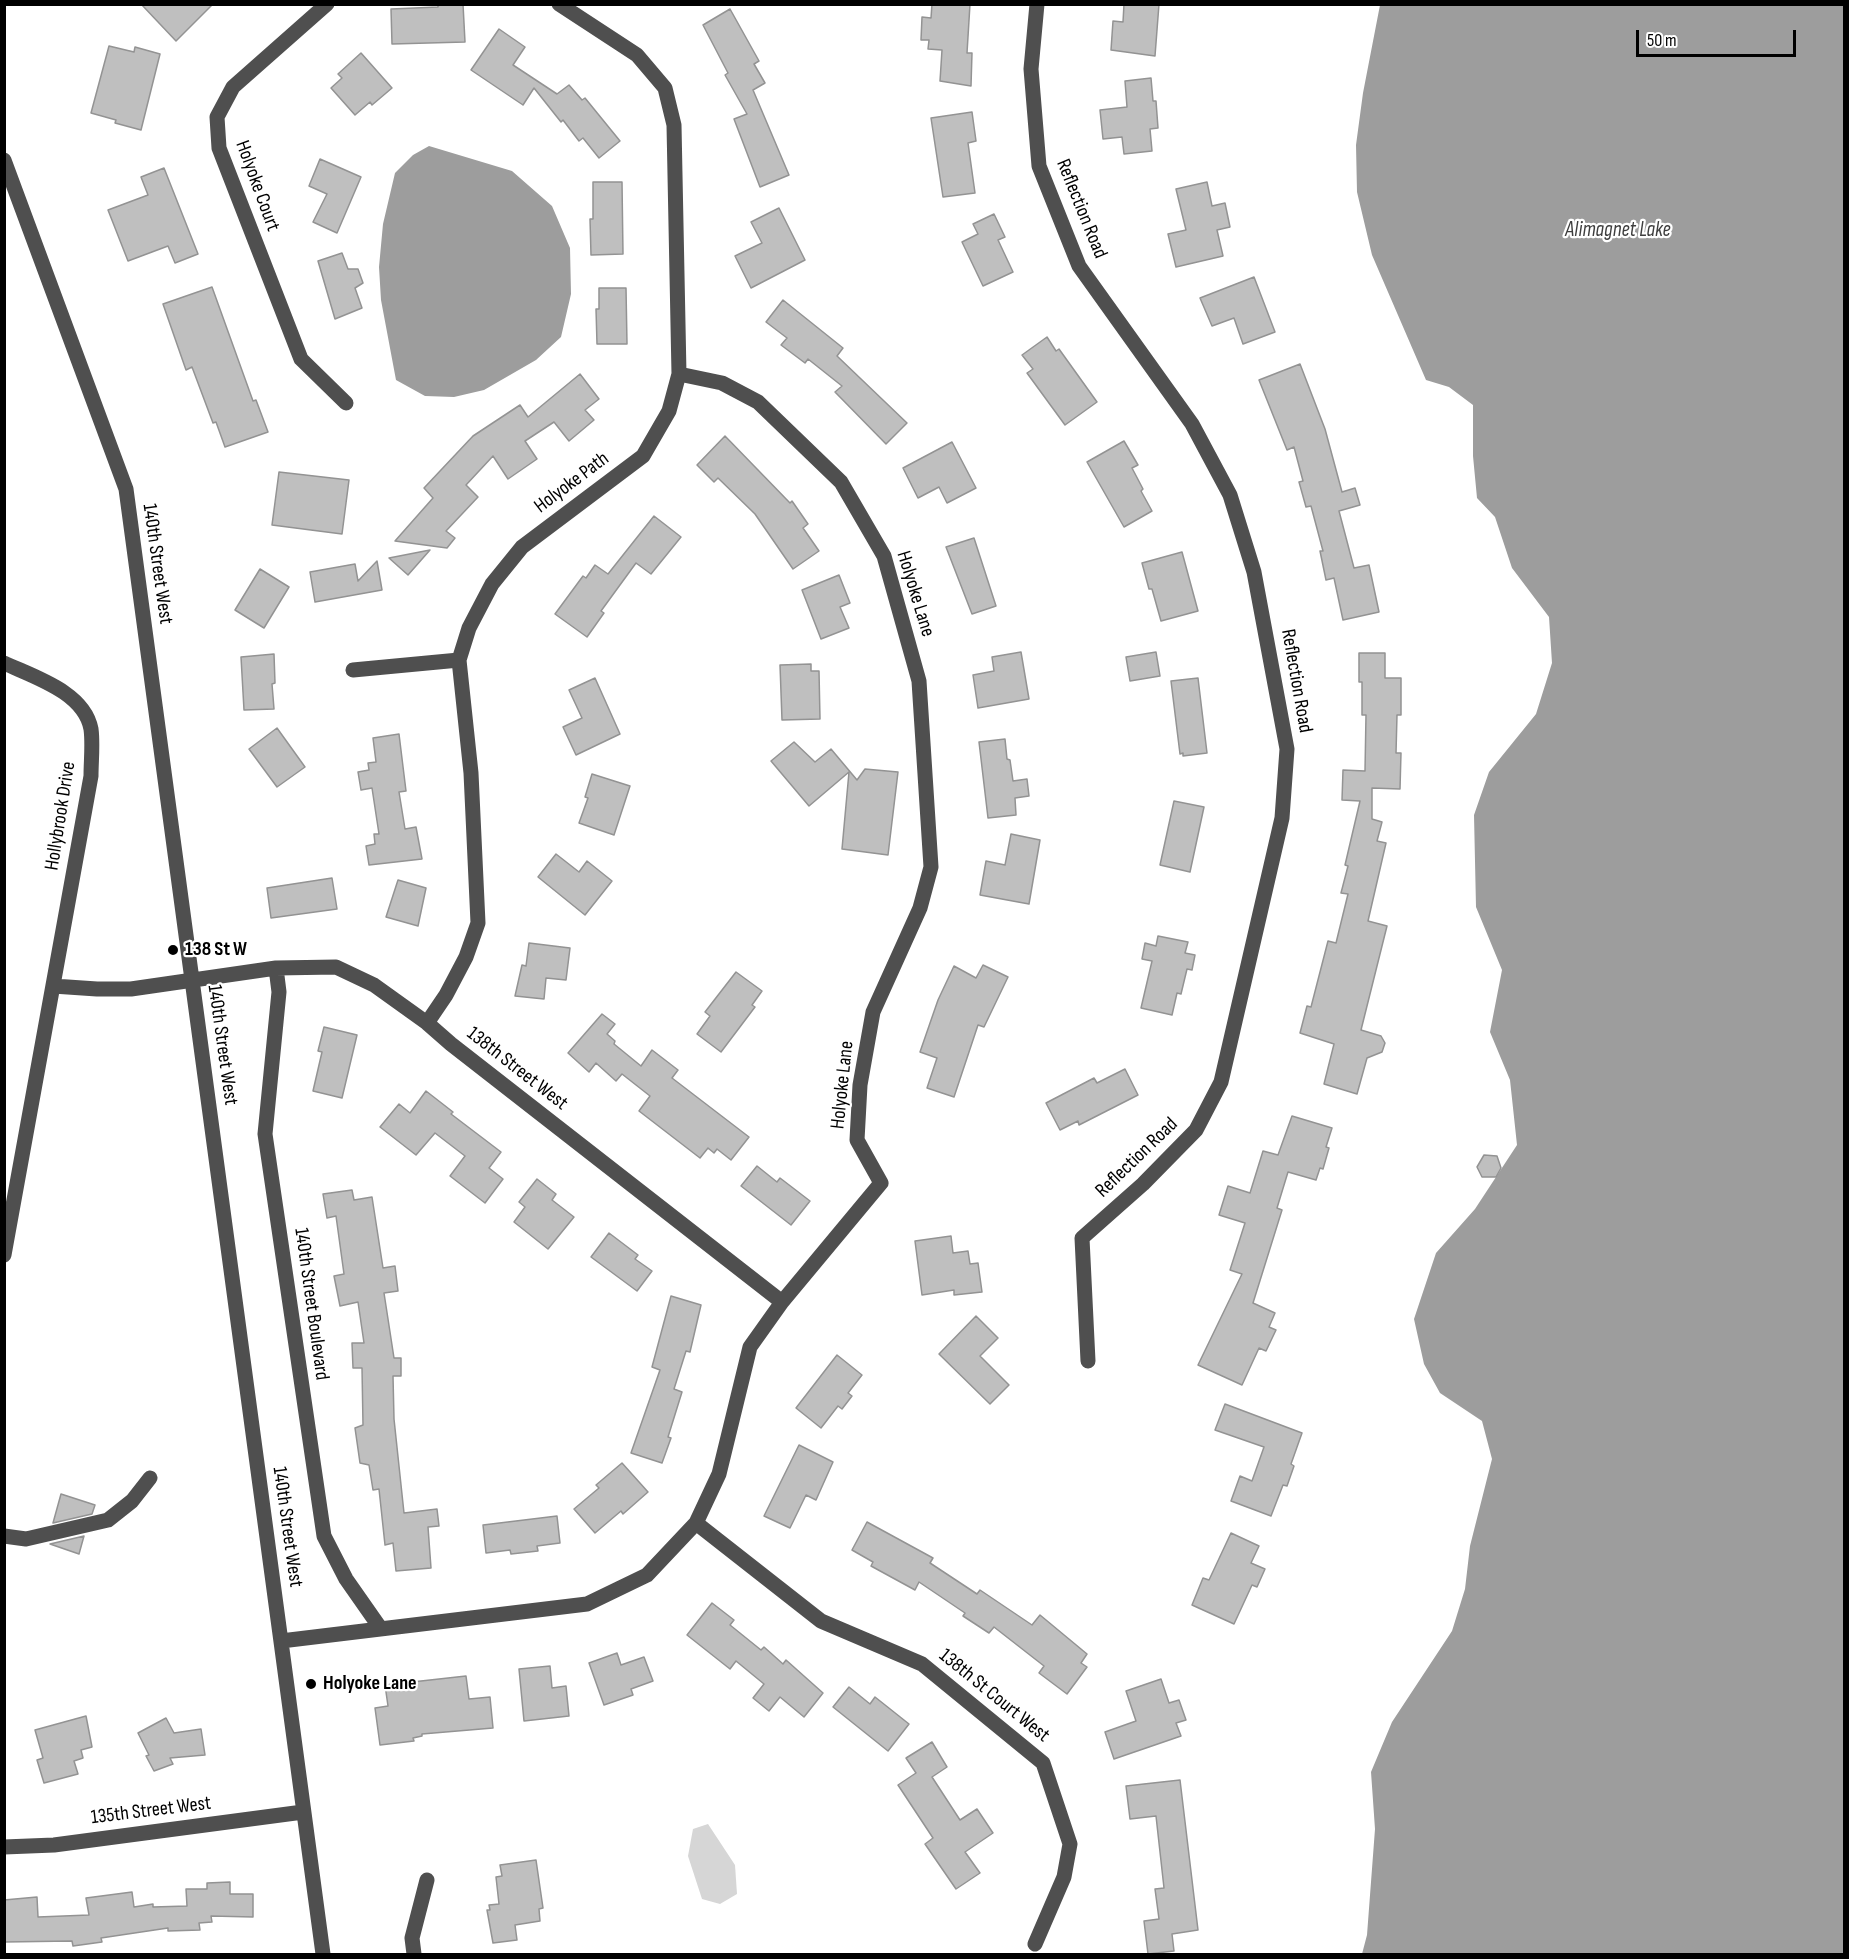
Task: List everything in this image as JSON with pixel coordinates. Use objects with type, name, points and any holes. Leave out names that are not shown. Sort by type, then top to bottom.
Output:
[{"type":"street","name":"Holyoke Court","points":[[327,4],[233,87],[217,117],[219,148],[301,359],[346,402]]},
{"type":"street","name":"Holyoke Path","points":[[427,1023],[446,995],[466,957],[478,922],[471,773],[459,660],[470,628],[492,584],[522,547],[643,456],[669,411],[679,374],[674,125],[665,88],[637,55],[559,4]]},
{"type":"street","name":"Reflection Road","points":[[1036,4],[1031,69],[1039,166],[1079,266],[1192,424],[1230,495],[1254,572],[1287,749],[1282,818],[1221,1082],[1196,1130],[1143,1184],[1082,1238],[1088,1360]]},
{"type":"street","name":"140th Street West","points":[[4,160],[126,489],[323,1954]]},
{"type":"street","name":"Holyoke Lane","points":[[281,1641],[587,1604],[647,1575],[696,1523],[719,1474],[750,1347],[782,1302],[881,1183],[857,1140],[860,1085],[873,1012],[920,909],[931,867],[919,681],[884,556],[841,482],[758,402],[722,383],[679,374]]},
{"type":"street","points":[[353,670],[459,660]]},
{"type":"street","name":"Hollybrook Drive","points":[[4,663],[53,686],[80,705],[91,728],[92,776],[4,1255]]},
{"type":"street","name":"138th Street West","points":[[53,986],[97,990],[131,989],[276,968],[336,967],[374,985],[427,1023],[782,1302]]},
{"type":"street","name":"140th Street Boulevard","points":[[276,968],[279,992],[265,1134],[324,1536],[346,1579],[381,1629]]},
{"type":"street","points":[[4,1536],[26,1539],[108,1520],[132,1501],[150,1478]]},
{"type":"street","name":"138th St Court West","points":[[696,1523],[821,1621],[922,1664],[1043,1763],[1070,1844],[1064,1877],[1035,1944]]},
{"type":"street","name":"135th Street West","points":[[4,1847],[54,1845],[303,1812]]},
{"type":"street","points":[[414,1954],[412,1938],[427,1880]]},
{"type":"shaded area","points":[[708,1824],[735,1865],[737,1894],[720,1904],[702,1899],[688,1856],[693,1829]]},
{"type":"water","name":"Alimagnet Lake","points":[[1380,5],[1844,5],[1844,1954],[1362,1954],[1367,1935],[1375,1829],[1371,1772],[1392,1722],[1452,1631],[1465,1589],[1470,1546],[1492,1459],[1482,1421],[1440,1393],[1424,1364],[1414,1319],[1436,1253],[1475,1209],[1517,1145],[1510,1080],[1490,1032],[1502,970],[1476,907],[1474,815],[1489,772],[1536,714],[1552,663],[1549,617],[1512,568],[1495,517],[1477,498],[1473,456],[1473,405],[1449,387],[1426,380],[1372,255],[1357,192],[1356,145],[1363,93]]},
{"type":"water","points":[[429,146],[512,171],[552,206],[570,248],[571,294],[561,337],[536,360],[484,390],[454,397],[425,396],[396,380],[381,300],[379,267],[383,224],[395,173],[413,155]]},
{"type":"building","points":[[141,4],[213,4],[176,41]]},
{"type":"building","points":[[438,4],[463,4],[465,42],[392,44],[391,9],[438,7]]},
{"type":"building","points":[[932,4],[970,4],[967,53],[972,53],[971,86],[940,81],[942,50],[928,49],[929,40],[921,40],[922,17],[931,18]]},
{"type":"building","points":[[1124,4],[1159,4],[1155,56],[1111,50],[1113,21],[1123,22]]},
{"type":"building","points":[[730,9],[759,61],[754,64],[765,83],[753,90],[789,175],[760,187],[734,119],[747,114],[725,75],[728,73],[703,25]]},
{"type":"building","points":[[499,29],[525,47],[513,65],[557,94],[569,85],[582,100],[585,98],[620,141],[599,158],[583,138],[579,141],[563,120],[561,122],[534,88],[523,105],[471,70]]},
{"type":"building","points":[[109,46],[134,52],[135,47],[160,54],[141,130],[91,113]]},
{"type":"building","points":[[361,53],[392,88],[372,105],[370,102],[355,115],[331,88],[342,78],[338,74]]},
{"type":"building","points":[[1151,78],[1158,128],[1150,129],[1152,151],[1124,154],[1122,137],[1103,139],[1100,110],[1127,107],[1125,81]]},
{"type":"building","points":[[972,112],[976,141],[968,143],[975,193],[943,197],[931,118]]},
{"type":"building","points":[[320,159],[361,177],[337,233],[313,222],[327,194],[309,186]]},
{"type":"building","points":[[164,168],[198,254],[175,263],[168,246],[128,261],[108,210],[148,195],[141,177]]},
{"type":"building","points":[[593,182],[622,182],[623,254],[591,255],[590,219],[593,219]]},
{"type":"building","points":[[1207,182],[1212,206],[1225,203],[1230,227],[1217,230],[1223,256],[1176,267],[1168,234],[1186,230],[1176,189]]},
{"type":"building","points":[[779,208],[805,260],[751,288],[735,256],[762,243],[751,222]]},
{"type":"building","points":[[994,214],[1005,237],[998,240],[1013,272],[983,286],[962,242],[978,234],[973,224]]},
{"type":"building","points":[[342,253],[348,269],[358,269],[363,283],[355,288],[362,308],[335,319],[318,261]]},
{"type":"building","points":[[1254,277],[1275,332],[1243,344],[1234,318],[1212,326],[1200,298]]},
{"type":"building","points":[[212,287],[253,401],[256,400],[268,432],[225,447],[216,422],[213,423],[192,367],[186,370],[163,304]]},
{"type":"building","points":[[599,288],[626,288],[627,344],[597,344],[596,309],[599,309]]},
{"type":"building","points":[[783,300],[843,348],[837,356],[907,423],[886,444],[835,392],[842,386],[808,359],[805,363],[781,345],[787,338],[766,322]]},
{"type":"building","points":[[1047,337],[1056,351],[1059,349],[1097,402],[1065,425],[1027,373],[1033,369],[1022,355]]},
{"type":"building","points":[[1300,364],[1325,429],[1342,492],[1355,488],[1360,505],[1339,511],[1354,568],[1369,565],[1379,612],[1343,620],[1334,578],[1326,580],[1320,551],[1323,551],[1311,506],[1306,507],[1299,482],[1303,481],[1294,447],[1287,450],[1259,380]]},
{"type":"building","points":[[580,374],[599,399],[585,410],[594,420],[569,441],[554,422],[525,441],[537,459],[508,479],[493,456],[466,485],[478,497],[446,531],[455,538],[447,548],[395,541],[433,498],[424,488],[473,436],[520,405],[528,417]]},
{"type":"building","points":[[725,436],[790,503],[792,501],[808,524],[803,528],[819,551],[793,569],[755,514],[718,478],[714,482],[697,465]]},
{"type":"building","points":[[1124,441],[1138,465],[1132,468],[1152,511],[1124,527],[1087,462]]},
{"type":"building","points":[[952,442],[976,488],[947,503],[939,487],[918,498],[903,468]]},
{"type":"building","points":[[279,472],[349,480],[342,534],[272,525]]},
{"type":"building","points":[[654,516],[681,537],[651,574],[636,563],[601,611],[604,613],[587,637],[555,614],[583,576],[586,578],[595,565],[608,574]]},
{"type":"building","points":[[974,538],[996,606],[972,614],[946,547]]},
{"type":"building","points":[[430,550],[408,575],[389,558]]},
{"type":"building","points":[[1182,552],[1198,611],[1161,621],[1142,563]]},
{"type":"building","points":[[377,561],[382,590],[315,602],[310,572],[355,564],[358,581]]},
{"type":"building","points":[[260,569],[289,587],[264,628],[235,610]]},
{"type":"building","points":[[839,575],[850,603],[840,607],[849,628],[821,639],[802,590]]},
{"type":"building","points":[[1021,652],[1029,699],[978,708],[973,675],[994,671],[992,657]]},
{"type":"building","points":[[1156,652],[1160,676],[1130,681],[1126,657]]},
{"type":"building","points":[[1359,653],[1385,653],[1385,678],[1401,678],[1401,715],[1397,715],[1396,753],[1401,753],[1400,789],[1372,788],[1372,819],[1382,822],[1377,841],[1386,843],[1368,921],[1387,926],[1361,1030],[1381,1036],[1385,1043],[1382,1052],[1367,1058],[1357,1094],[1324,1084],[1334,1044],[1300,1033],[1307,1006],[1311,1007],[1328,941],[1336,943],[1348,894],[1341,893],[1360,801],[1342,800],[1343,770],[1365,771],[1366,715],[1362,715]]},
{"type":"building","points":[[274,654],[275,683],[272,684],[274,709],[244,710],[241,657]]},
{"type":"building","points":[[811,664],[811,671],[819,671],[820,719],[782,720],[780,665]]},
{"type":"building","points":[[595,678],[620,734],[576,755],[563,727],[582,718],[569,690]]},
{"type":"building","points":[[1198,678],[1207,753],[1183,756],[1183,753],[1180,754],[1171,681]]},
{"type":"building","points":[[277,728],[305,767],[277,787],[249,749]]},
{"type":"building","points":[[399,734],[406,791],[399,792],[405,829],[416,827],[422,859],[369,865],[366,846],[375,844],[374,834],[379,834],[372,788],[361,790],[358,772],[369,770],[368,763],[376,762],[373,738]]},
{"type":"building","points":[[1005,739],[1013,781],[1027,779],[1029,796],[1015,798],[1016,815],[988,818],[979,742]]},
{"type":"building","points":[[794,742],[815,762],[831,749],[857,780],[865,769],[898,772],[888,855],[842,849],[849,772],[809,806],[771,761]]},
{"type":"building","points":[[592,774],[630,786],[614,835],[579,823],[588,798],[585,797]]},
{"type":"building","points":[[1174,801],[1204,807],[1190,872],[1160,865]]},
{"type":"building","points":[[1011,834],[1040,840],[1029,904],[980,895],[986,861],[1005,865]]},
{"type":"building","points":[[556,854],[579,872],[587,861],[612,881],[585,915],[538,877]]},
{"type":"building","points":[[332,878],[337,909],[271,918],[267,888]]},
{"type":"building","points":[[398,880],[426,888],[418,926],[386,917]]},
{"type":"building","points":[[1158,936],[1188,942],[1185,953],[1195,955],[1192,970],[1187,969],[1181,994],[1177,993],[1172,1015],[1141,1008],[1152,961],[1142,959],[1145,943],[1156,946]]},
{"type":"building","points":[[529,943],[570,948],[566,980],[546,978],[544,999],[515,996],[522,965],[526,966]]},
{"type":"building","points":[[983,965],[1008,977],[984,1027],[978,1025],[954,1097],[927,1088],[937,1058],[920,1052],[938,1000],[954,966],[976,978]]},
{"type":"building","points":[[736,972],[762,991],[752,1005],[755,1007],[721,1052],[697,1034],[710,1016],[705,1012]]},
{"type":"building","points":[[602,1014],[615,1024],[607,1034],[615,1041],[614,1044],[641,1066],[652,1050],[678,1070],[672,1078],[749,1137],[731,1160],[717,1149],[714,1153],[708,1148],[700,1158],[639,1111],[650,1096],[622,1074],[616,1081],[596,1063],[589,1072],[568,1053]]},
{"type":"building","points":[[324,1027],[357,1035],[342,1098],[313,1091],[322,1052],[318,1051]]},
{"type":"building","points":[[1125,1069],[1138,1095],[1079,1125],[1078,1121],[1060,1130],[1046,1103],[1094,1078],[1097,1083]]},
{"type":"building","points":[[426,1091],[453,1112],[451,1114],[501,1152],[489,1168],[503,1179],[485,1203],[450,1176],[465,1156],[435,1133],[416,1155],[380,1127],[399,1104],[410,1113]]},
{"type":"building","points":[[1292,1116],[1332,1128],[1326,1147],[1329,1148],[1323,1169],[1320,1168],[1316,1180],[1288,1172],[1277,1208],[1282,1210],[1253,1303],[1275,1313],[1269,1327],[1276,1330],[1266,1351],[1259,1348],[1242,1385],[1198,1365],[1242,1274],[1230,1270],[1245,1223],[1219,1215],[1228,1186],[1250,1193],[1263,1151],[1278,1155]]},
{"type":"building","points":[[1484,1155],[1497,1156],[1501,1168],[1496,1177],[1482,1177],[1477,1167]]},
{"type":"building","points":[[757,1166],[777,1182],[780,1178],[810,1201],[791,1225],[741,1186]]},
{"type":"building","points":[[537,1179],[556,1194],[552,1200],[574,1217],[548,1249],[514,1222],[525,1207],[519,1202]]},
{"type":"building","points":[[352,1190],[354,1200],[372,1197],[383,1268],[395,1266],[398,1291],[384,1293],[394,1358],[401,1358],[401,1376],[393,1376],[394,1419],[404,1513],[437,1509],[439,1526],[428,1527],[431,1568],[396,1571],[393,1543],[385,1545],[379,1489],[373,1490],[369,1465],[360,1463],[355,1428],[363,1425],[362,1368],[353,1368],[352,1343],[364,1343],[358,1302],[340,1306],[334,1276],[344,1274],[336,1216],[327,1218],[323,1194]]},
{"type":"building","points":[[609,1233],[638,1255],[635,1259],[652,1271],[637,1291],[591,1257]]},
{"type":"building","points":[[951,1236],[953,1253],[968,1251],[970,1264],[978,1263],[982,1292],[954,1295],[954,1290],[922,1295],[915,1241]]},
{"type":"building","points":[[671,1296],[701,1305],[690,1352],[686,1351],[674,1389],[682,1392],[668,1437],[671,1438],[662,1463],[631,1453],[660,1370],[652,1367]]},
{"type":"building","points":[[976,1316],[998,1338],[980,1356],[1009,1385],[990,1404],[939,1354]]},
{"type":"building","points":[[837,1355],[862,1375],[848,1393],[852,1396],[842,1409],[838,1406],[821,1428],[796,1408]]},
{"type":"building","points":[[1225,1404],[1302,1433],[1291,1464],[1294,1466],[1287,1486],[1283,1485],[1271,1516],[1231,1501],[1240,1476],[1252,1481],[1264,1447],[1215,1430]]},
{"type":"building","points":[[799,1445],[833,1462],[816,1500],[806,1495],[790,1528],[764,1516]]},
{"type":"building","points":[[622,1463],[648,1492],[623,1514],[621,1511],[595,1533],[574,1509],[599,1488],[596,1485]]},
{"type":"building","points":[[61,1494],[95,1505],[92,1514],[53,1523]]},
{"type":"building","points":[[557,1516],[560,1543],[537,1546],[538,1551],[511,1554],[510,1550],[486,1553],[483,1525]]},
{"type":"building","points":[[867,1522],[933,1558],[930,1563],[977,1594],[980,1590],[1032,1625],[1040,1615],[1087,1654],[1081,1663],[1087,1667],[1067,1694],[1039,1673],[1044,1666],[994,1627],[989,1633],[963,1616],[965,1613],[919,1582],[915,1590],[871,1566],[873,1562],[852,1550]]},
{"type":"building","points":[[1231,1533],[1259,1546],[1251,1563],[1265,1569],[1257,1587],[1252,1585],[1234,1624],[1192,1605],[1203,1578],[1209,1580]]},
{"type":"building","points":[[84,1536],[79,1554],[50,1544]]},
{"type":"building","points":[[712,1603],[734,1620],[730,1625],[761,1650],[764,1647],[783,1664],[786,1660],[823,1693],[804,1717],[780,1697],[769,1711],[753,1698],[764,1684],[736,1661],[730,1669],[687,1635]]},
{"type":"building","points":[[617,1653],[621,1665],[644,1657],[653,1681],[631,1689],[633,1695],[604,1705],[589,1663]]},
{"type":"building","points":[[550,1666],[552,1688],[566,1686],[569,1716],[524,1721],[519,1669]]},
{"type":"building","points":[[466,1676],[469,1699],[490,1697],[493,1728],[422,1734],[422,1736],[413,1738],[414,1741],[380,1745],[375,1708],[388,1706],[385,1685]]},
{"type":"building","points":[[1161,1679],[1169,1703],[1179,1700],[1186,1720],[1176,1723],[1181,1736],[1114,1759],[1105,1732],[1136,1721],[1126,1691]]},
{"type":"building","points":[[849,1687],[870,1704],[875,1697],[909,1724],[888,1751],[833,1707]]},
{"type":"building","points":[[86,1716],[92,1747],[81,1750],[83,1758],[74,1761],[78,1774],[44,1783],[37,1760],[43,1758],[35,1730]]},
{"type":"building","points":[[166,1718],[174,1733],[201,1729],[205,1755],[170,1758],[173,1764],[154,1771],[138,1733]]},
{"type":"building","points":[[932,1742],[947,1767],[932,1777],[960,1820],[977,1809],[993,1833],[965,1852],[980,1873],[956,1889],[925,1844],[933,1838],[898,1785],[916,1773],[906,1758]]},
{"type":"building","points":[[1180,1780],[1198,1930],[1172,1934],[1174,1951],[1148,1954],[1144,1921],[1159,1919],[1155,1889],[1164,1888],[1156,1816],[1130,1819],[1126,1786]]},
{"type":"building","points":[[536,1860],[543,1908],[539,1909],[540,1921],[515,1925],[517,1940],[493,1943],[487,1910],[490,1910],[489,1905],[499,1904],[496,1877],[502,1876],[500,1865]]},
{"type":"building","points":[[230,1882],[230,1894],[253,1894],[253,1917],[211,1916],[212,1922],[199,1923],[200,1930],[168,1931],[168,1928],[101,1938],[102,1942],[73,1946],[72,1941],[4,1942],[4,1900],[37,1897],[38,1917],[89,1915],[86,1898],[132,1892],[134,1907],[153,1904],[153,1907],[187,1906],[186,1889],[207,1889],[207,1883]]},
{"type":"place","name":"138 St W","points":[[173,950]]},
{"type":"place","name":"Holyoke Lane","points":[[311,1684]]}]
